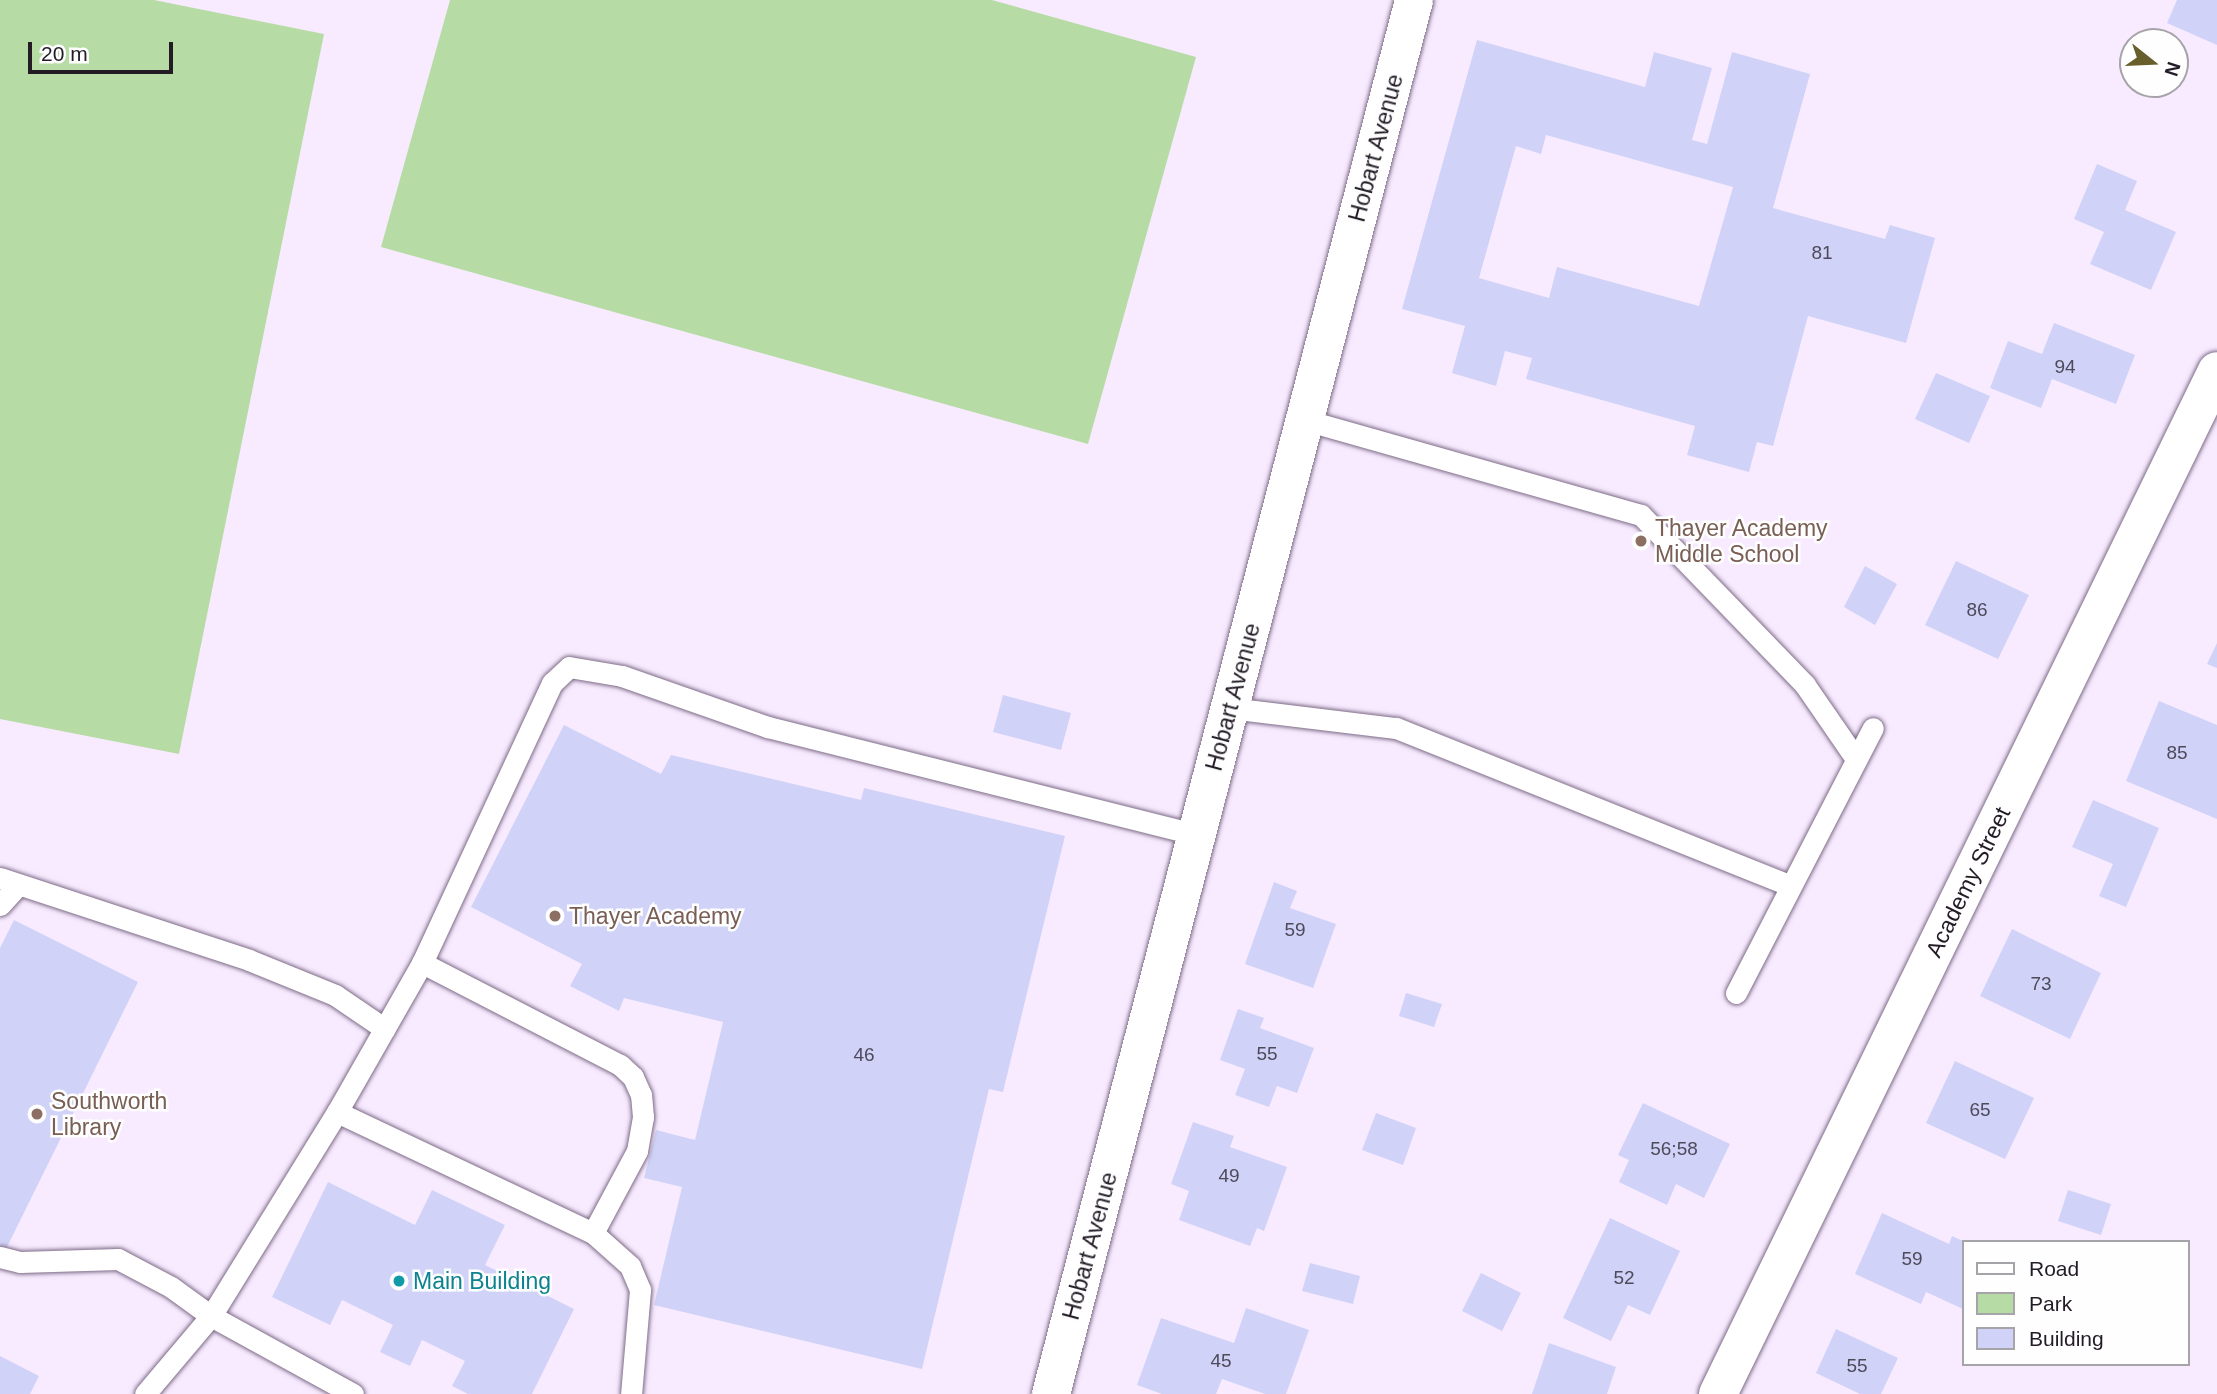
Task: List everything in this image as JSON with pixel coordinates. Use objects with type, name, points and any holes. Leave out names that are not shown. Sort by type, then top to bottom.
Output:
[{"type":"street","name":"Hobart Avenue","points":[[1051,1394],[1415,0]]},
{"type":"street","name":"Academy Street","points":[[1718,1394],[2217,371]]},
{"type":"lane","points":[[1305,420],[1641,515],[1805,685],[1856,759]]},
{"type":"lane","points":[[145,1394],[211,1316],[337,1112],[422,963],[552,683],[569,667],[622,676],[768,727],[1198,835]]},
{"type":"lane","points":[[1230,708],[1396,728],[1788,885]]},
{"type":"lane","points":[[1736,993],[1788,885],[1873,728]]},
{"type":"lane","points":[[0,905],[9,882],[249,960],[335,995],[385,1029]]},
{"type":"lane","points":[[422,963],[620,1065],[633,1077],[641,1095],[643,1117],[637,1151],[593,1233]]},
{"type":"lane","points":[[337,1112],[593,1233],[630,1266],[640,1290],[631,1394]]},
{"type":"lane","points":[[0,1257],[20,1262],[118,1259],[171,1287],[211,1316],[353,1394]]},
{"type":"green space","points":[[0,0],[154,0],[324,34],[179,754],[0,719]]},
{"type":"green space","points":[[450,0],[992,0],[1196,57],[1088,444],[381,247]]},
{"type":"building","points":[[2177,0],[2217,0],[2217,45],[2189,33],[2189,28],[2178,28],[2167,23]]},
{"type":"building","points":[[1477,40],[1645,87],[1654,52],[1712,68],[1692,140],[1707,144],[1732,52],[1810,74],[1773,208],[1885,239],[1890,225],[1935,238],[1906,343],[1808,316],[1773,446],[1757,442],[1749,472],[1687,455],[1695,426],[1526,379],[1532,358],[1505,351],[1496,386],[1452,373],[1465,326],[1402,309]],"holes":[[[1546,135],[1733,187],[1699,306],[1557,267],[1549,298],[1479,278],[1516,146],[1541,154]]]},
{"type":"building","points":[[2097,164],[2137,181],[2125,210],[2176,232],[2151,290],[2090,264],[2104,232],[2074,219]]},
{"type":"building","points":[[2054,323],[2135,355],[2116,404],[2052,379],[2041,408],[1990,388],[2008,341],[2042,354]]},
{"type":"building","points":[[1936,373],[1990,396],[1969,443],[1915,419]]},
{"type":"building","points":[[1956,561],[2029,595],[1998,659],[1925,625]]},
{"type":"building","points":[[1865,566],[1897,584],[1875,625],[1844,607]]},
{"type":"building","points":[[2217,643],[2217,668],[2207,664]]},
{"type":"building","points":[[1003,695],[1071,713],[1061,750],[993,732]]},
{"type":"building","points":[[2159,701],[2217,725],[2217,819],[2126,781]]},
{"type":"building","points":[[564,725],[661,774],[671,755],[861,800],[864,788],[1065,836],[1003,1092],[989,1089],[922,1369],[654,1305],[682,1187],[644,1178],[656,1130],[695,1140],[723,1022],[624,998],[619,1011],[570,986],[582,964],[471,907]]},
{"type":"building","points":[[2093,800],[2159,828],[2126,907],[2099,896],[2113,864],[2072,847]]},
{"type":"building","points":[[1274,882],[1297,891],[1290,908],[1336,924],[1313,988],[1245,964]]},
{"type":"building","name":"Southworth Library","points":[[14,920],[138,982],[6,1249],[0,1246],[0,948]]},
{"type":"building","points":[[2012,929],[2101,973],[2070,1039],[1980,996]]},
{"type":"building","points":[[1406,993],[1442,1004],[1434,1027],[1399,1016]]},
{"type":"building","points":[[1238,1009],[1264,1018],[1260,1028],[1314,1048],[1297,1093],[1277,1086],[1269,1107],[1235,1095],[1245,1069],[1220,1060]]},
{"type":"building","points":[[1955,1061],[2034,1098],[2005,1159],[1926,1123]]},
{"type":"building","points":[[1643,1103],[1730,1144],[1704,1198],[1676,1184],[1667,1205],[1619,1182],[1629,1160],[1618,1155]]},
{"type":"building","points":[[1376,1113],[1416,1128],[1403,1165],[1362,1150]]},
{"type":"building","points":[[1193,1122],[1234,1136],[1230,1147],[1287,1167],[1264,1231],[1257,1228],[1250,1246],[1179,1220],[1189,1191],[1171,1184]]},
{"type":"building","name":"Main Building","points":[[328,1182],[415,1225],[432,1190],[505,1225],[485,1265],[574,1309],[532,1394],[468,1394],[452,1386],[465,1361],[422,1340],[410,1366],[380,1352],[393,1325],[342,1300],[330,1325],[272,1297]]},
{"type":"building","points":[[2068,1190],[2111,1204],[2101,1235],[2058,1221]]},
{"type":"building","points":[[1882,1213],[1949,1244],[1952,1236],[1962,1241],[1962,1309],[1926,1292],[1921,1304],[1855,1274]]},
{"type":"building","points":[[1610,1218],[1680,1251],[1650,1315],[1628,1305],[1611,1341],[1563,1318]]},
{"type":"building","points":[[1310,1263],[1360,1276],[1353,1304],[1302,1291]]},
{"type":"building","points":[[1481,1273],[1521,1293],[1502,1331],[1462,1311]]},
{"type":"building","points":[[1246,1308],[1309,1330],[1286,1394],[1265,1394],[1222,1379],[1216,1394],[1162,1394],[1137,1385],[1161,1318],[1234,1343]]},
{"type":"building","points":[[1836,1329],[1898,1358],[1881,1394],[1860,1394],[1816,1373]]},
{"type":"building","points":[[1549,1343],[1616,1367],[1607,1394],[1532,1394]]},
{"type":"building","points":[[0,1356],[39,1376],[30,1394],[0,1394]]},
{"type":"place","name":"Thayer Academy Middle School","points":[[1641,541]]},
{"type":"place","name":"Thayer Academy","points":[[555,916]]},
{"type":"place","name":"Southworth Library","points":[[37,1114]]},
{"type":"place","name":"Main Building","points":[[399,1281]]}]
